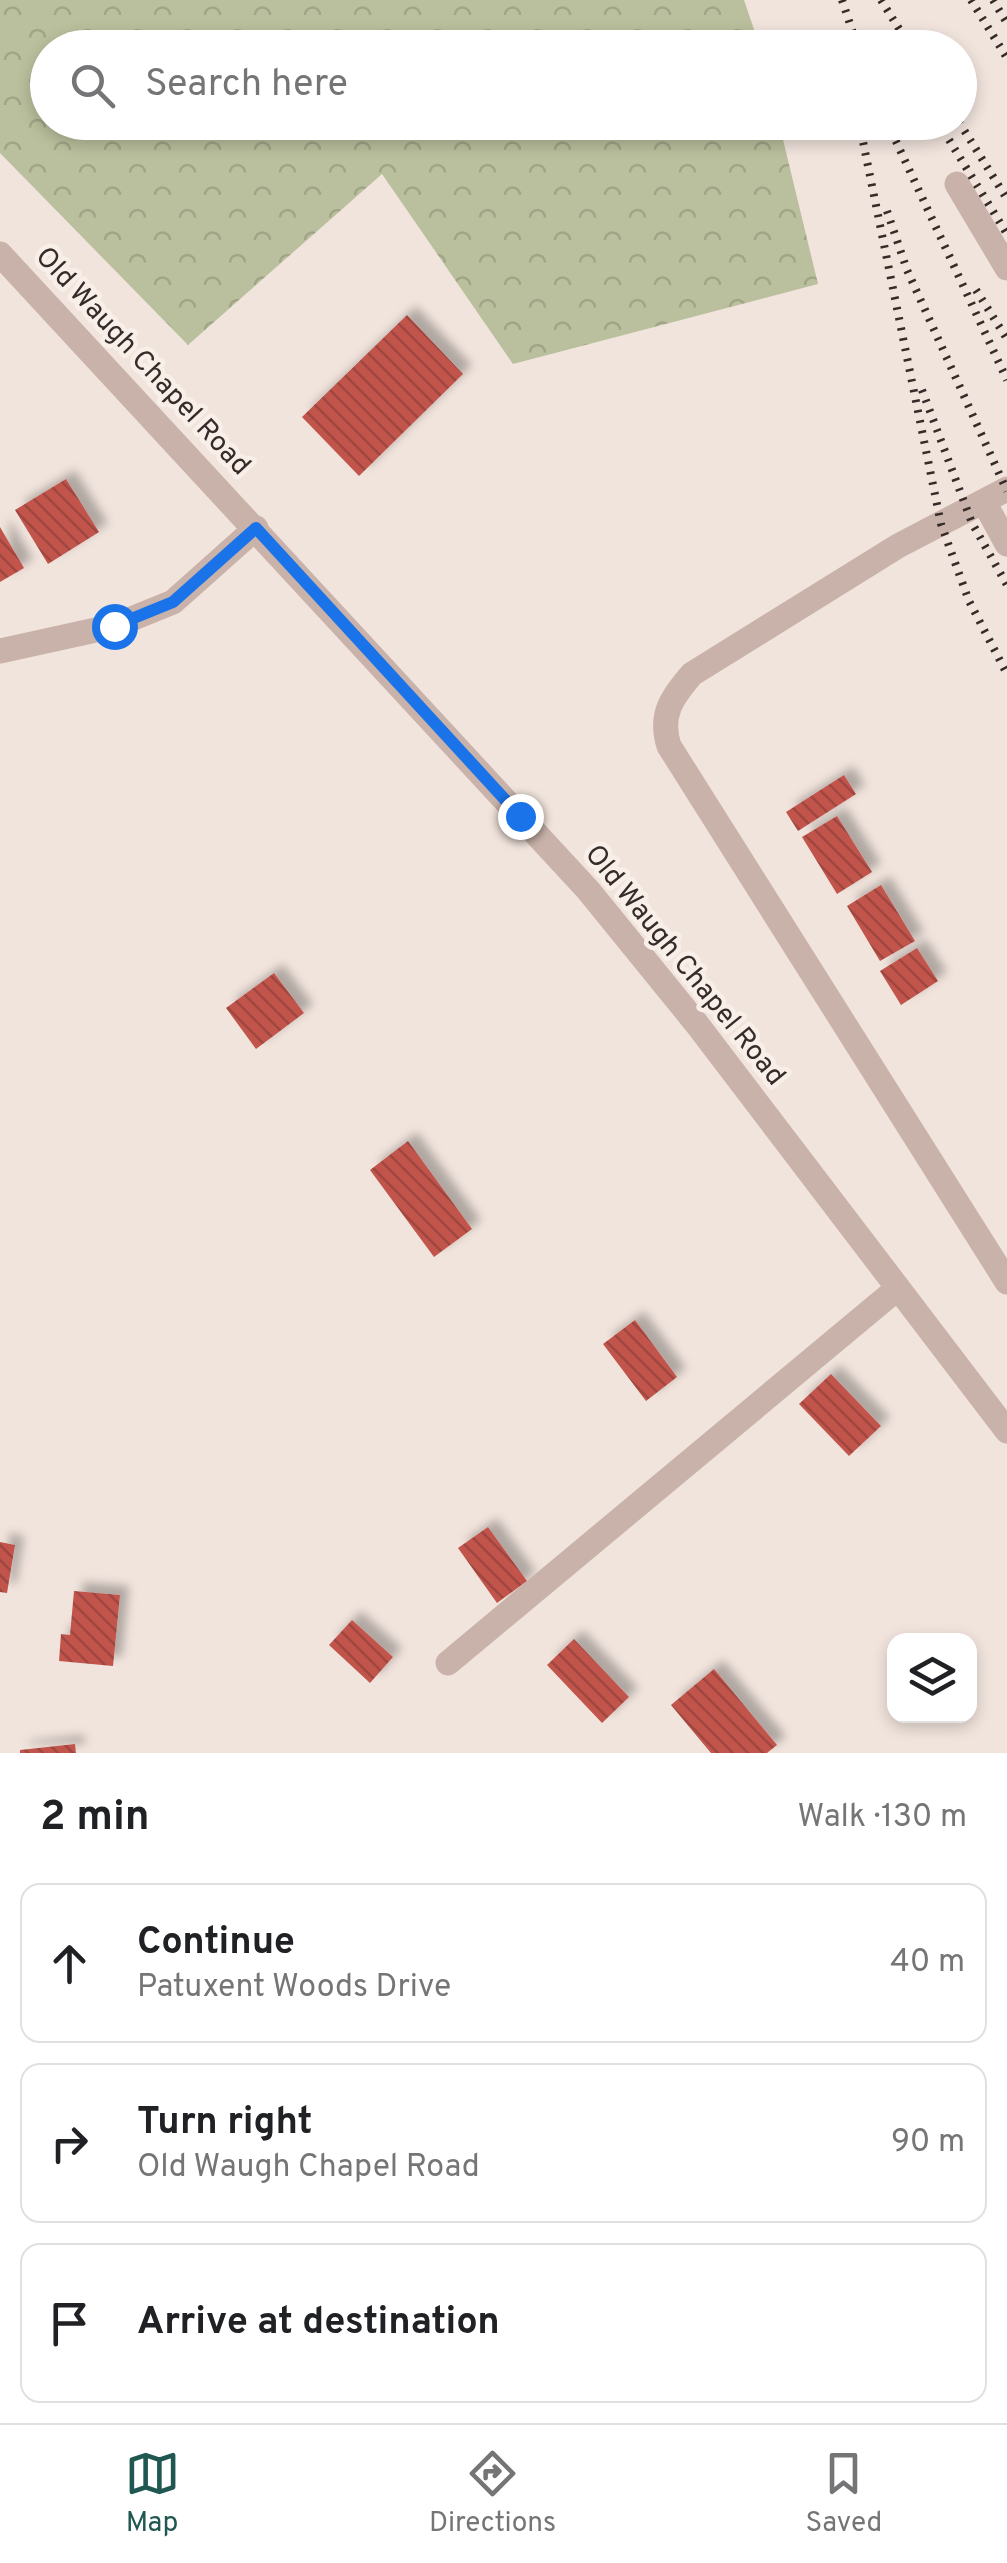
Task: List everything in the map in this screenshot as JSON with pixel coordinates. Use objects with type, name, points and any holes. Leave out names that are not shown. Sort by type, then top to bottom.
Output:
[{"type":"street","points":[[956,184],[1007,268]]},
{"type":"street","name":"Old Waugh Chapel Road","points":[[0,254],[588,890],[696,1023],[1007,1432]]},
{"type":"street","points":[[1007,489],[898,546],[692,674],[674,696],[664,729],[669,746],[1007,1282]]},
{"type":"street","points":[[984,502],[1007,544]]},
{"type":"street","points":[[0,651],[114,626],[173,602],[256,528]]},
{"type":"street","points":[[448,1663],[898,1288]]},
{"type":"green space","points":[[0,0],[744,0],[754,30],[30,30],[30,140],[783,140],[818,284],[513,364],[382,174],[188,345],[0,153]]},
{"type":"building","points":[[407,315],[463,374],[359,476],[302,417]]},
{"type":"building","points":[[66,479],[99,532],[48,564],[15,510]]},
{"type":"building","points":[[0,527],[24,568],[0,582]]},
{"type":"building","points":[[844,775],[856,794],[798,831],[786,812]]},
{"type":"building","points":[[837,816],[872,872],[837,894],[802,837]]},
{"type":"building","points":[[881,885],[915,941],[880,961],[847,906]]},
{"type":"building","points":[[917,948],[938,981],[901,1005],[880,971]]},
{"type":"building","points":[[274,973],[304,1013],[256,1049],[226,1008]]},
{"type":"building","points":[[408,1141],[472,1229],[434,1257],[370,1170]]},
{"type":"building","points":[[635,1320],[677,1377],[646,1401],[603,1344]]},
{"type":"building","points":[[831,1374],[881,1426],[849,1456],[799,1404]]},
{"type":"building","points":[[488,1527],[527,1581],[497,1603],[458,1548]]},
{"type":"building","points":[[0,1542],[15,1545],[7,1593],[0,1592]]},
{"type":"building","points":[[74,1591],[120,1595],[113,1666],[59,1661],[61,1634],[70,1635]]},
{"type":"building","points":[[352,1620],[393,1657],[370,1683],[329,1645]]},
{"type":"building","points":[[574,1639],[629,1697],[602,1723],[547,1665]]},
{"type":"building","points":[[714,1669],[777,1745],[767,1753],[711,1753],[671,1705]]},
{"type":"building","points":[[75,1744],[76,1753],[20,1753],[20,1750]]},
{"type":"railway","points":[[842,0],[852,30]]},
{"type":"railway","points":[[881,0],[900,30]]},
{"type":"railway","points":[[971,0],[1007,58]]},
{"type":"railway","points":[[993,0],[1007,23]]},
{"type":"railway","points":[[863,140],[941,524],[969,601],[1007,674]]},
{"type":"railway","points":[[895,140],[1007,380]]},
{"type":"railway","points":[[949,140],[1007,234]]},
{"type":"railway","points":[[970,140],[1007,199]]},
{"type":"railway","points":[[887,211],[907,270],[1007,491]]},
{"type":"railway","points":[[976,290],[1007,339]]},
{"type":"railway","points":[[922,390],[972,523],[1007,585]]},
{"type":"route","points":[[114,626],[173,602],[256,528],[520,816]]}]
